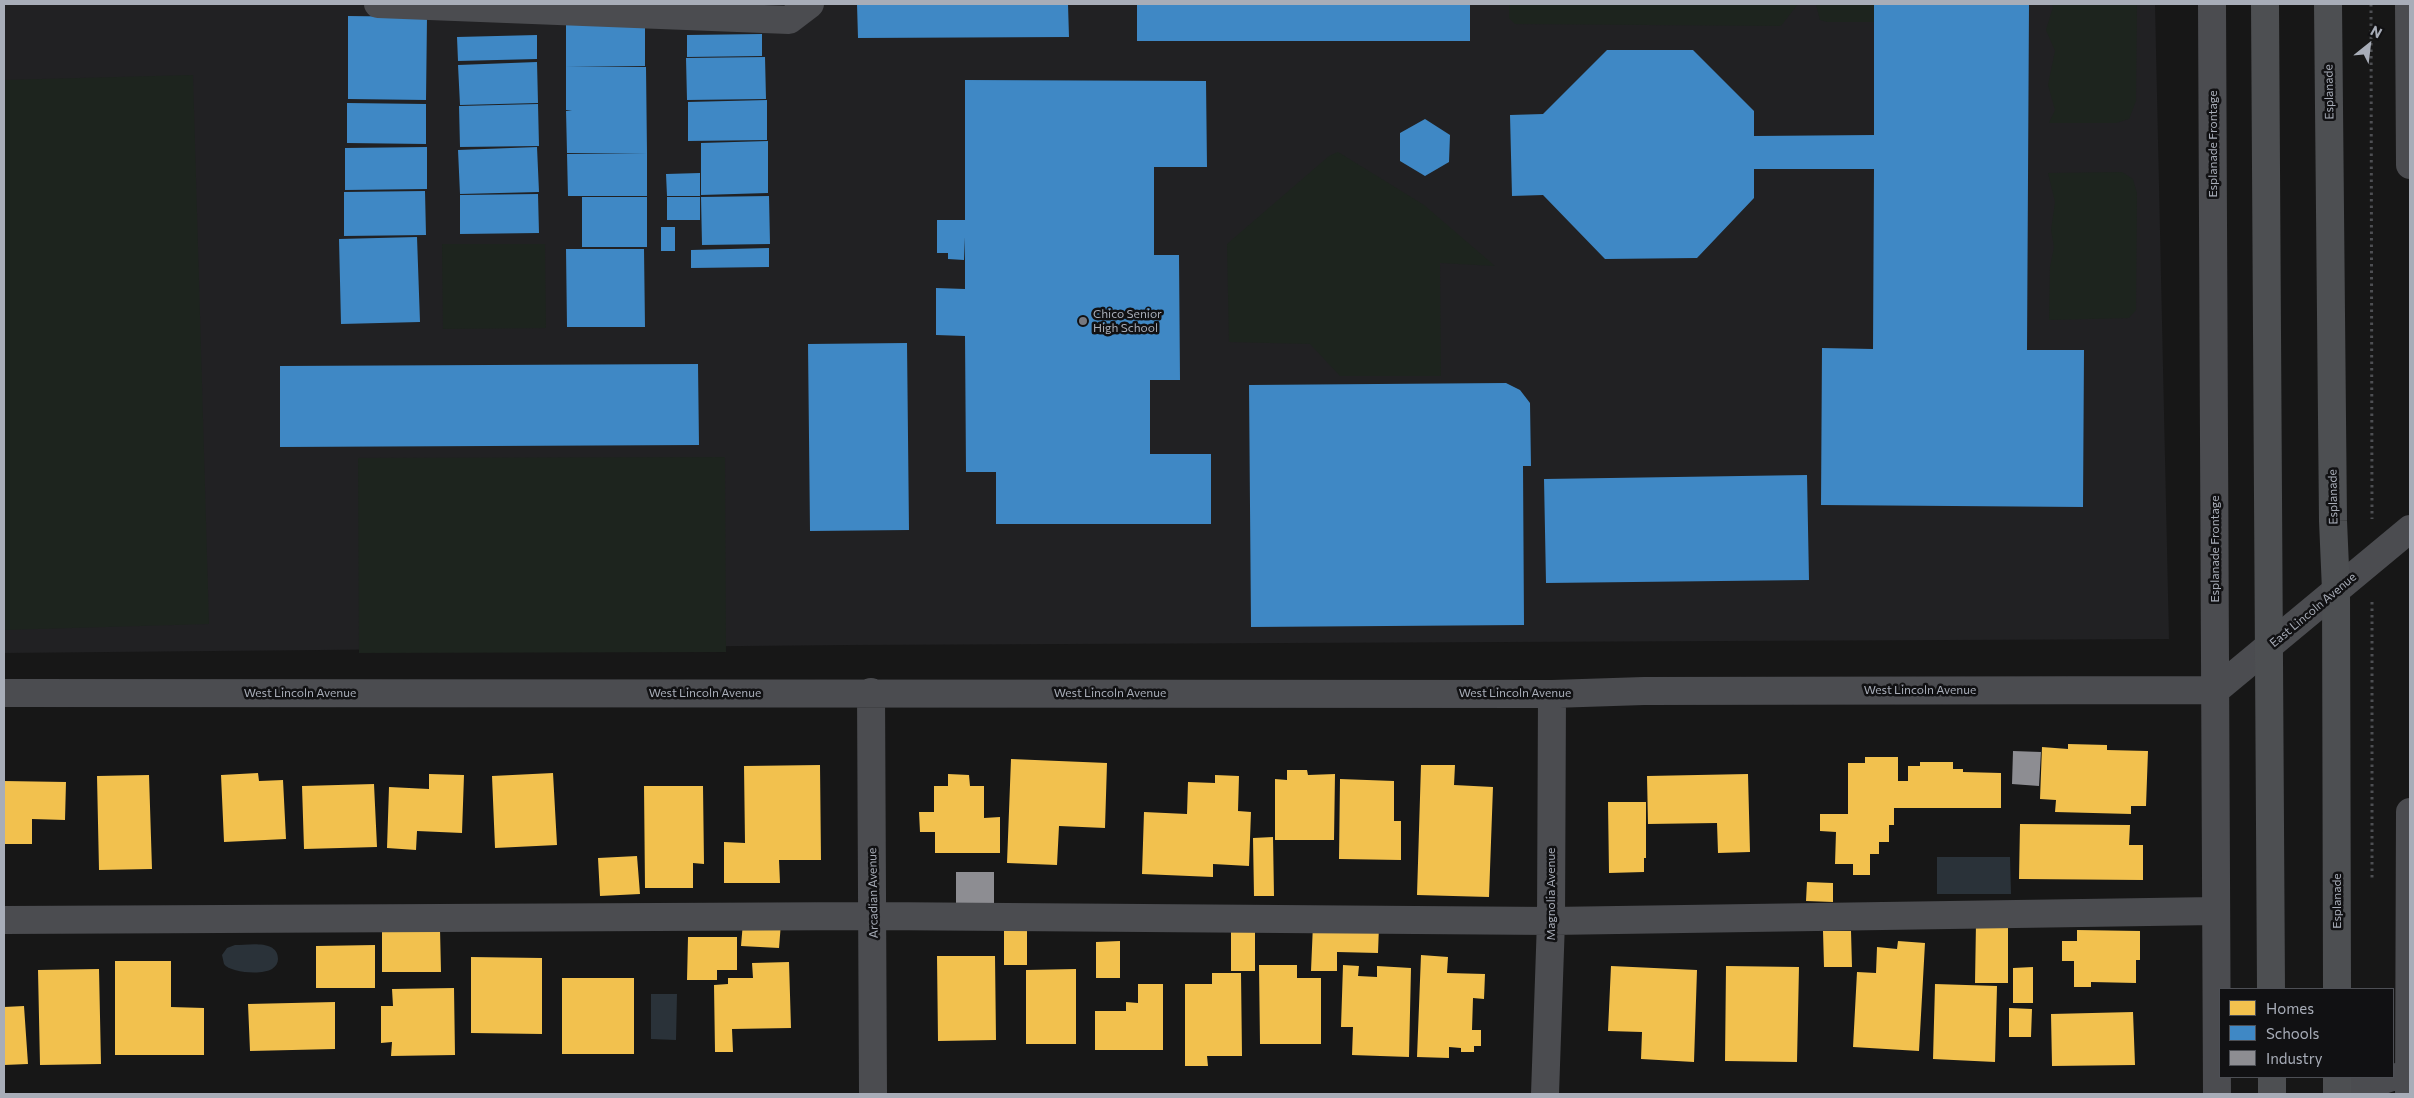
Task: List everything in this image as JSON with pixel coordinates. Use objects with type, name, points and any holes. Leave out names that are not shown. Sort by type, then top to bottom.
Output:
[{"type":"main road","points":[[2265,4],[2271,988]]},
{"type":"main road","name":"Esplanade","points":[[2328,4],[2333,521],[2336,590],[2337,988]]},
{"type":"main road","points":[[2272,1078],[2272,1094]]},
{"type":"main road","points":[[2337,1078],[2337,1094]]},
{"type":"street","points":[[378,4],[789,20],[810,4]]},
{"type":"street","name":"Esplanade Frontage","points":[[2212,4],[2217,1094]]},
{"type":"street","points":[[2410,4],[2410,165]]},
{"type":"street","name":"East Lincoln Avenue","points":[[2216,690],[2410,529]]},
{"type":"street","name":"West Lincoln Avenue","points":[[4,693],[871,692],[1552,694],[1654,691],[2216,690]]},
{"type":"street","name":"Arcadian Avenue","points":[[871,692],[873,1094]]},
{"type":"street","name":"Magnolia Avenue","points":[[1545,1094],[1551,921],[1552,694]]},
{"type":"street","points":[[2342,1094],[2402,1078],[2410,812]]},
{"type":"street","points":[[4,920],[873,916],[1551,921],[2215,912]]},
{"type":"path","points":[[2372,4],[2372,880]]},
{"type":"shaded area","name":"Chico Senior High School","points":[[4,4],[2155,4],[2169,639],[849,645],[4,653]]},
{"type":"shaded area","points":[[1509,4],[1798,4],[1781,26],[1515,24],[1509,18]]},
{"type":"shaded area","points":[[1816,4],[1874,4],[1874,22],[1827,22],[1820,20]]},
{"type":"shaded area","points":[[2052,4],[2137,4],[2136,101],[2129,119],[2116,123],[2049,123],[2055,110],[2048,85],[2055,51],[2046,30],[2053,7]]},
{"type":"shaded area","points":[[193,75],[209,624],[4,630],[4,80]]},
{"type":"shaded area","points":[[1338,152],[1424,205],[1495,266],[1440,263],[1441,376],[1340,376],[1310,344],[1229,342],[1227,244],[1329,156]]},
{"type":"shaded area","points":[[2122,172],[2133,179],[2137,193],[2136,310],[2129,318],[2049,320],[2050,267],[2054,247],[2051,230],[2055,202],[2048,173]]},
{"type":"shaded area","points":[[442,244],[545,244],[546,328],[443,329]]},
{"type":"shaded area","points":[[725,457],[726,652],[359,653],[358,458]]},
{"type":"shaded area","points":[[1937,857],[2010,857],[2011,894],[1937,894]]},
{"type":"shaded area","points":[[261,944],[273,948],[277,953],[278,959],[276,966],[262,972],[239,971],[227,967],[224,964],[222,955],[227,948],[235,945]]},
{"type":"shaded area","points":[[651,994],[677,994],[676,1040],[651,1039]]},
{"type":"building: Homes","points":[[2068,744],[2107,745],[2107,750],[2148,751],[2146,806],[2131,806],[2131,814],[2055,812],[2056,800],[2040,799],[2042,747],[2068,749]]},
{"type":"building: Homes","points":[[1865,757],[1898,757],[1898,781],[1908,781],[1908,766],[1920,766],[1920,762],[1953,762],[1953,769],[1963,769],[1963,772],[2001,773],[2001,808],[1894,808],[1894,825],[1889,825],[1889,842],[1879,842],[1879,854],[1870,854],[1870,875],[1853,875],[1853,864],[1835,864],[1836,832],[1820,831],[1820,814],[1848,814],[1848,763],[1865,763]]},
{"type":"building: Homes","points":[[1011,759],[1107,763],[1105,828],[1059,826],[1057,865],[1007,863]]},
{"type":"building: Homes","points":[[820,765],[821,860],[779,860],[780,883],[724,883],[724,842],[745,843],[744,766]]},
{"type":"building: Homes","points":[[1421,765],[1455,765],[1454,785],[1493,787],[1489,897],[1417,895]]},
{"type":"building: Homes","points":[[1287,770],[1307,770],[1308,775],[1335,774],[1334,840],[1275,840],[1275,779],[1287,780]]},
{"type":"building: Homes","points":[[258,773],[259,781],[283,780],[286,839],[224,842],[221,775]]},
{"type":"building: Homes","points":[[553,773],[557,845],[495,848],[492,776]]},
{"type":"building: Homes","points":[[429,774],[464,775],[462,833],[417,831],[416,850],[387,848],[389,787],[429,789]]},
{"type":"building: Homes","points":[[948,774],[969,775],[970,786],[984,786],[984,818],[1000,817],[1000,853],[935,853],[935,832],[920,832],[919,812],[934,812],[934,786],[948,786]]},
{"type":"building: Homes","points":[[1748,774],[1750,852],[1718,853],[1717,823],[1648,824],[1647,776]]},
{"type":"building: Homes","points":[[149,775],[152,869],[99,870],[97,776]]},
{"type":"building: Homes","points":[[1215,775],[1239,776],[1238,811],[1251,812],[1249,866],[1213,864],[1213,877],[1142,874],[1144,812],[1187,814],[1188,782],[1215,783]]},
{"type":"building: Homes","points":[[1340,779],[1394,781],[1394,821],[1401,821],[1401,860],[1339,859]]},
{"type":"building: Homes","points":[[4,781],[66,782],[65,820],[32,819],[32,844],[4,844]]},
{"type":"building: Homes","points":[[374,784],[377,847],[304,849],[302,786]]},
{"type":"building: Homes","points":[[644,786],[703,786],[704,864],[693,863],[693,888],[645,888]]},
{"type":"building: Homes","points":[[1608,802],[1646,802],[1646,858],[1644,858],[1644,872],[1609,873]]},
{"type":"building: Homes","points":[[2020,824],[2130,825],[2129,845],[2143,845],[2143,880],[2019,879]]},
{"type":"building: Homes","points":[[1273,837],[1274,896],[1254,896],[1253,838]]},
{"type":"building: Homes","points":[[637,856],[640,894],[600,896],[598,858]]},
{"type":"building: Homes","points":[[1807,882],[1833,883],[1833,902],[1806,901]]},
{"type":"building: Homes","points":[[743,922],[781,923],[779,948],[741,946]]},
{"type":"building: Homes","points":[[1976,922],[2008,922],[2008,983],[1975,983]]},
{"type":"building: Homes","points":[[1231,923],[1255,923],[1255,971],[1231,971]]},
{"type":"building: Homes","points":[[1313,924],[1379,926],[1378,953],[1337,952],[1337,971],[1311,971]]},
{"type":"building: Homes","points":[[1004,925],[1027,926],[1027,965],[1004,965]]},
{"type":"building: Homes","points":[[382,929],[440,929],[441,972],[382,972]]},
{"type":"building: Homes","points":[[2077,930],[2140,931],[2140,960],[2136,960],[2136,983],[2091,982],[2091,987],[2074,987],[2074,961],[2062,961],[2062,941],[2077,941]]},
{"type":"building: Homes","points":[[1823,931],[1851,931],[1852,967],[1824,967]]},
{"type":"building: Homes","points":[[688,937],[737,937],[737,970],[717,970],[717,980],[687,980]]},
{"type":"building: Homes","points":[[1120,941],[1120,978],[1096,978],[1096,942]]},
{"type":"building: Homes","points":[[1898,941],[1925,943],[1919,1051],[1853,1047],[1857,972],[1876,973],[1877,947],[1897,949]]},
{"type":"building: Homes","points":[[375,945],[375,988],[316,988],[316,946]]},
{"type":"building: Homes","points":[[1421,955],[1448,957],[1447,973],[1485,974],[1484,999],[1473,998],[1472,1030],[1481,1030],[1481,1046],[1474,1046],[1474,1052],[1461,1052],[1461,1048],[1449,1047],[1449,1058],[1417,1057]]},
{"type":"building: Homes","points":[[937,956],[995,956],[996,1040],[938,1041]]},
{"type":"building: Homes","points":[[471,957],[542,958],[542,1034],[471,1033]]},
{"type":"building: Homes","points":[[115,961],[171,961],[171,1007],[204,1008],[204,1055],[115,1055]]},
{"type":"building: Homes","points":[[789,962],[791,1028],[732,1029],[733,1052],[715,1052],[714,985],[728,984],[728,978],[753,978],[752,963]]},
{"type":"building: Homes","points":[[1259,965],[1297,965],[1297,978],[1321,978],[1321,1044],[1260,1044]]},
{"type":"building: Homes","points":[[1343,965],[1359,966],[1358,976],[1377,977],[1377,966],[1411,968],[1409,1057],[1352,1055],[1353,1027],[1341,1027]]},
{"type":"building: Homes","points":[[1611,966],[1697,970],[1694,1062],[1641,1059],[1642,1032],[1608,1031]]},
{"type":"building: Homes","points":[[1726,966],[1799,967],[1797,1062],[1725,1061]]},
{"type":"building: Homes","points":[[2033,967],[2033,1003],[2013,1003],[2013,968]]},
{"type":"building: Homes","points":[[99,969],[101,1064],[40,1065],[38,970]]},
{"type":"building: Homes","points":[[1076,969],[1076,1044],[1026,1044],[1026,970]]},
{"type":"building: Homes","points":[[1212,973],[1241,973],[1242,1056],[1207,1056],[1208,1066],[1185,1066],[1185,984],[1212,984]]},
{"type":"building: Homes","points":[[562,978],[634,978],[634,1054],[562,1054]]},
{"type":"building: Homes","points":[[1138,984],[1163,984],[1163,1050],[1095,1050],[1095,1011],[1126,1011],[1126,1002],[1138,1003]]},
{"type":"building: Homes","points":[[1935,984],[1997,986],[1995,1062],[1933,1059]]},
{"type":"building: Homes","points":[[454,988],[455,1055],[391,1056],[392,1042],[381,1043],[381,1006],[393,1006],[392,989]]},
{"type":"building: Homes","points":[[335,1002],[335,1049],[250,1051],[248,1004]]},
{"type":"building: Homes","points":[[24,1006],[28,1064],[4,1065],[4,1007]]},
{"type":"building: Homes","points":[[2009,1008],[2032,1009],[2031,1037],[2009,1037]]},
{"type":"building: Homes","points":[[2133,1012],[2135,1065],[2052,1066],[2051,1014]]},
{"type":"building: Schools","points":[[857,4],[1068,4],[1069,37],[858,38]]},
{"type":"building: Schools","points":[[1137,4],[1470,4],[1470,41],[1137,41]]},
{"type":"building: Schools","points":[[1874,4],[2029,4],[2027,350],[2084,350],[2083,507],[1821,505],[1822,348],[1873,349],[1874,169],[1754,169],[1754,198],[1697,258],[1605,259],[1543,195],[1512,196],[1510,115],[1543,114],[1607,50],[1693,50],[1754,111],[1754,136],[1874,135]]},
{"type":"building: Schools","points":[[348,16],[427,17],[426,100],[348,99]]},
{"type":"building: Schools","points":[[566,24],[645,24],[645,66],[566,67]]},
{"type":"building: Schools","points":[[762,34],[762,56],[687,57],[687,35]]},
{"type":"building: Schools","points":[[537,35],[537,59],[458,61],[457,37]]},
{"type":"building: Schools","points":[[765,57],[766,99],[687,100],[686,58]]},
{"type":"building: Schools","points":[[537,62],[538,103],[460,105],[458,65]]},
{"type":"building: Schools","points":[[566,67],[646,67],[647,153],[567,153],[566,111],[572,110],[566,110]]},
{"type":"building: Schools","points":[[965,80],[1206,81],[1207,167],[1154,167],[1154,255],[1179,255],[1180,380],[1150,380],[1150,454],[1211,454],[1211,524],[996,524],[996,472],[966,472],[965,336],[936,335],[936,288],[965,289],[965,237],[964,260],[948,259],[948,253],[937,253],[937,220],[965,220]]},
{"type":"building: Schools","points":[[767,100],[767,140],[688,141],[688,102]]},
{"type":"building: Schools","points":[[347,103],[426,104],[426,144],[347,143]]},
{"type":"building: Schools","points":[[538,104],[539,146],[460,147],[459,106]]},
{"type":"building: Schools","points":[[1425,119],[1450,135],[1449,162],[1425,176],[1400,161],[1400,133]]},
{"type":"building: Schools","points":[[768,141],[768,193],[701,195],[701,143]]},
{"type":"building: Schools","points":[[427,147],[427,189],[345,190],[345,148]]},
{"type":"building: Schools","points":[[537,147],[539,192],[460,194],[458,150]]},
{"type":"building: Schools","points":[[647,153],[647,196],[568,196],[567,154]]},
{"type":"building: Schools","points":[[700,173],[700,196],[667,196],[666,174]]},
{"type":"building: Schools","points":[[425,191],[426,235],[344,236],[344,192]]},
{"type":"building: Schools","points":[[538,194],[539,233],[460,234],[460,195]]},
{"type":"building: Schools","points":[[769,196],[770,244],[702,245],[701,197]]},
{"type":"building: Schools","points":[[582,197],[647,197],[647,247],[582,247]]},
{"type":"building: Schools","points":[[667,197],[700,197],[700,220],[667,220]]},
{"type":"building: Schools","points":[[661,227],[675,227],[675,251],[661,251]]},
{"type":"building: Schools","points":[[417,237],[420,322],[341,324],[339,239]]},
{"type":"building: Schools","points":[[769,248],[769,267],[691,268],[691,250]]},
{"type":"building: Schools","points":[[566,249],[644,249],[645,327],[567,327]]},
{"type":"building: Schools","points":[[907,343],[909,530],[810,531],[808,344]]},
{"type":"building: Schools","points":[[698,364],[699,445],[280,447],[280,366]]},
{"type":"building: Schools","points":[[1506,383],[1520,390],[1530,403],[1531,466],[1523,466],[1524,625],[1251,627],[1249,385]]},
{"type":"building: Schools","points":[[1807,475],[1809,580],[1546,583],[1544,479]]},
{"type":"building: Industry","points":[[2013,751],[2041,752],[2039,786],[2012,784]]},
{"type":"building: Industry","points":[[956,872],[994,872],[994,907],[956,907]]},
{"type":"place","name":"Chico Senior High School","points":[[1083,321]]}]
